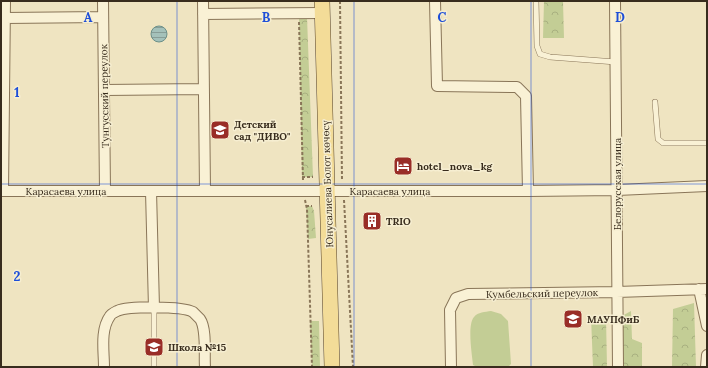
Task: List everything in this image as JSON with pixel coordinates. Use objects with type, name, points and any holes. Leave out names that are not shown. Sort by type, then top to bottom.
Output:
[{"type":"main road","name":"Юнусалиева Болот көчөсү","points":[[322,7],[332,367]]},
{"type":"street","points":[[2,191],[5,1]]},
{"type":"street","name":"Тунгусский переулок","points":[[103,1],[105,191]]},
{"type":"street","points":[[203,1],[205,191]]},
{"type":"street","points":[[435,1],[437,86],[517,87],[526,96],[528,191]]},
{"type":"street","name":"Белорусская улица","points":[[615,1],[618,367]]},
{"type":"street","points":[[203,14],[299,13],[322,7]]},
{"type":"street","points":[[5,18],[103,17]]},
{"type":"street","points":[[104,90],[204,89]]},
{"type":"street","name":"Карасаева улица","points":[[2,191],[528,191],[617,190],[707,186]]},
{"type":"street","points":[[151,191],[154,308]]},
{"type":"street","name":"Кумбельский переулок","points":[[451,367],[450,310],[456,298],[468,294],[703,289],[707,326]]},
{"type":"street","points":[[104,367],[104,327],[111,315],[117,311],[123,310],[154,308],[179,308],[193,312],[200,319],[204,331],[205,367]]},
{"type":"street","points":[[706,367],[707,355]]},
{"type":"lane","points":[[536,1],[537,46],[540,54],[550,57],[616,62]]},
{"type":"lane","points":[[655,102],[658,139],[663,143],[707,143]]},
{"type":"lane","points":[[154,308],[154,367]]},
{"type":"path","points":[[340,1],[342,180]]},
{"type":"path","points":[[299,13],[303,179],[313,177]]},
{"type":"path","points":[[305,199],[312,367]]},
{"type":"path","points":[[344,199],[353,367]]},
{"type":"path","points":[[306,206],[312,206]]},
{"type":"green space","points":[[544,1],[563,1],[564,38],[543,38]]},
{"type":"green space","points":[[299,17],[307,17],[313,177],[302,177]]},
{"type":"green space","points":[[306,206],[312,206],[314,211],[316,238],[308,239]]},
{"type":"green space","points":[[694,303],[696,367],[672,367],[673,309]]},
{"type":"green space","points":[[491,311],[501,314],[508,321],[511,364],[508,367],[477,367],[473,365],[470,340],[472,321],[478,314]]},
{"type":"green space","points":[[631,311],[632,339],[642,343],[642,367],[623,367],[622,316]]},
{"type":"green space","points":[[591,317],[606,317],[607,367],[593,367]]},
{"type":"green space","points":[[310,321],[319,321],[320,367],[312,367]]},
{"type":"water","points":[[159,26],[166,31],[167,34],[162,41],[159,42],[152,37],[151,34],[156,27]]},
{"type":"place","name":"Детский сад \"ДИВО\"","points":[[220,130]]},
{"type":"place","name":"hotel_nova_kg","points":[[403,166]]},
{"type":"place","name":"TRIO","points":[[372,221]]},
{"type":"place","name":"МАУПФиБ","points":[[573,319]]},
{"type":"place","name":"Школа №15","points":[[154,347]]}]
